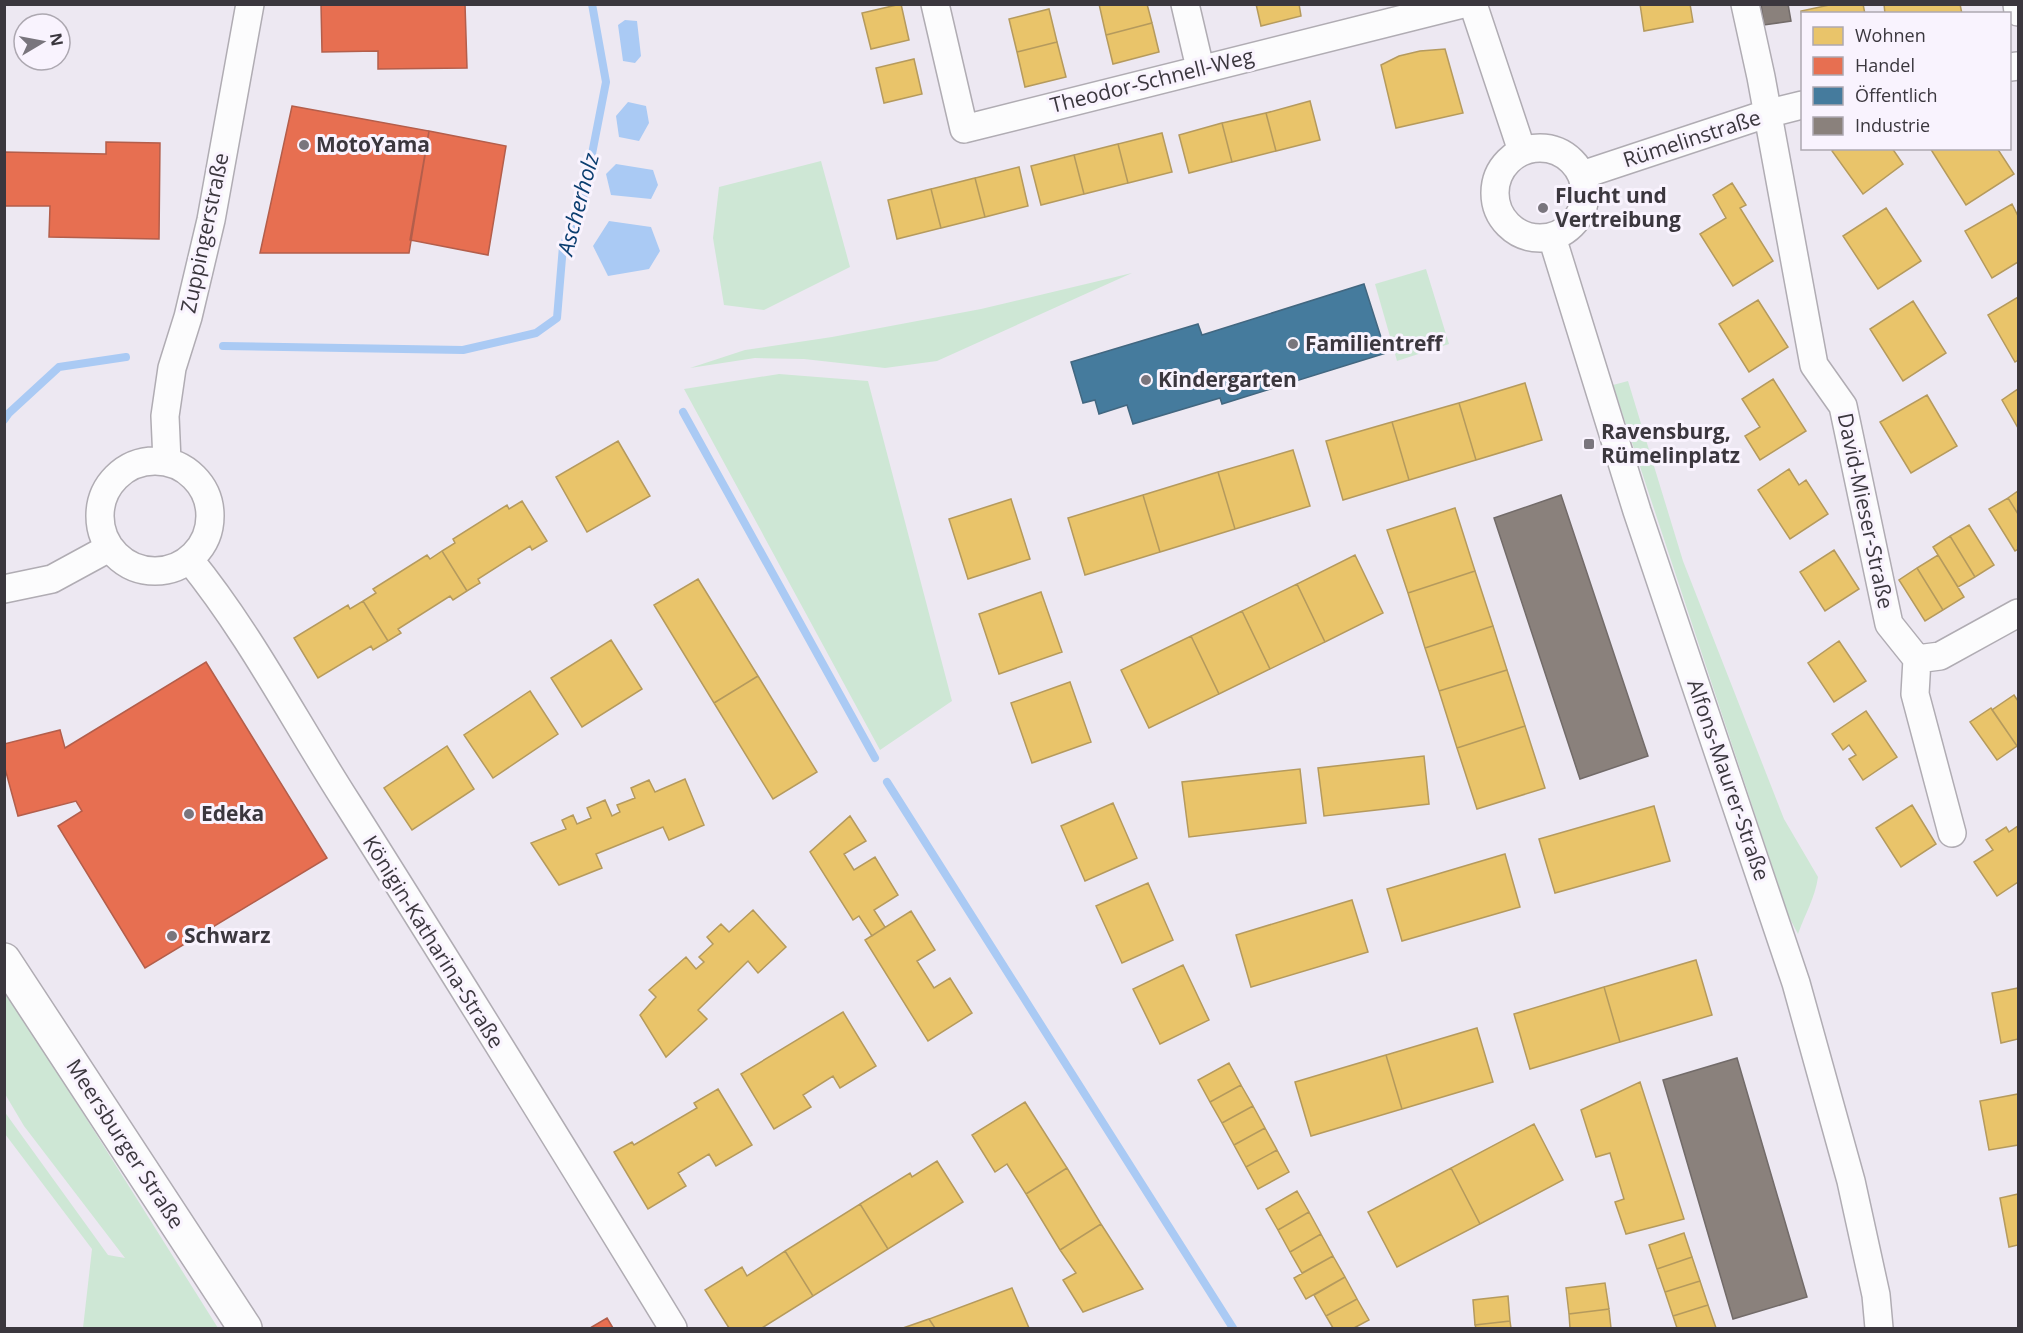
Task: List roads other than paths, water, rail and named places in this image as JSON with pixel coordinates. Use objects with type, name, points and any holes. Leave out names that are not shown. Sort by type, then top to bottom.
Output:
[{"type":"street","name":"Zuppingerstraße","points":[[167,461],[165,416],[172,368],[188,317],[211,220],[250,4]]},
{"type":"street","name":"Theodor-Schnell-Weg","points":[[935,4],[964,129],[1463,4]]},
{"type":"street","points":[[1185,4],[1200,69]]},
{"type":"street","points":[[1473,4],[1522,151]]},
{"type":"street","name":"David-Mieser-Straße","points":[[1746,4],[1815,365],[1843,406],[1889,624],[1917,659]]},
{"type":"street","points":[[2017,4],[2019,12]]},
{"type":"street","name":"Rümelinstraße","points":[[1582,174],[1767,114],[1801,106]]},
{"type":"street","points":[[1533,148],[1557,150],[1575,164],[1582,174],[1585,195],[1580,216],[1563,232],[1552,237],[1525,236],[1503,219],[1497,206],[1495,193],[1497,181],[1501,170],[1510,159],[1522,151],[1533,148]]},
{"type":"street","name":"Alfons-Maurer-Straße","points":[[1552,237],[1637,511],[1796,983],[1851,1181],[1876,1295],[1879,1329]]},
{"type":"street","points":[[167,461],[188,471],[200,483],[208,499],[210,516],[208,533],[200,549],[172,569],[154,572],[137,569],[122,561],[109,548],[102,533],[99,515],[102,498],[110,483],[122,470],[138,462],[167,461]]},
{"type":"street","points":[[4,589],[52,579],[109,548]]},
{"type":"street","name":"Königin-Katharina-Straße","points":[[189,559],[242,629],[319,759],[674,1329]]},
{"type":"street","points":[[1952,832],[1915,694],[1917,659],[1940,656],[2019,613]]},
{"type":"street","name":"Meersburger Straße","points":[[4,960],[245,1329]]},
{"type":"water","points":[[625,20],[637,21],[641,56],[635,63],[623,61],[618,25]]},
{"type":"water","points":[[628,102],[646,106],[649,123],[639,141],[619,137],[616,116]]},
{"type":"water","points":[[616,164],[653,170],[658,185],[651,199],[611,195],[606,174]]},
{"type":"water","points":[[609,221],[651,227],[660,251],[649,269],[608,276],[593,246]]},
{"type":"waterway","name":"Ascherholz","points":[[223,346],[463,350],[536,333],[557,318],[563,246],[583,200],[606,82],[592,4]]},
{"type":"waterway","name":"Ascherholz","points":[[4,420],[59,367],[126,357]]},
{"type":"waterway","points":[[683,412],[875,758]]},
{"type":"waterway","points":[[887,782],[1233,1328]]},
{"type":"place","name":"MotoYama","points":[[304,145]]},
{"type":"place","name":"Flucht und Vertreibung","points":[[1543,208]]},
{"type":"place","name":"Familientreff","points":[[1293,344]]},
{"type":"place","name":"Kindergarten","points":[[1146,380]]},
{"type":"place","name":"Ravensburg, Rümelinplatz","points":[[1589,444]]},
{"type":"place","name":"Edeka","points":[[189,814]]},
{"type":"place","name":"Schwarz","points":[[172,936]]}]
